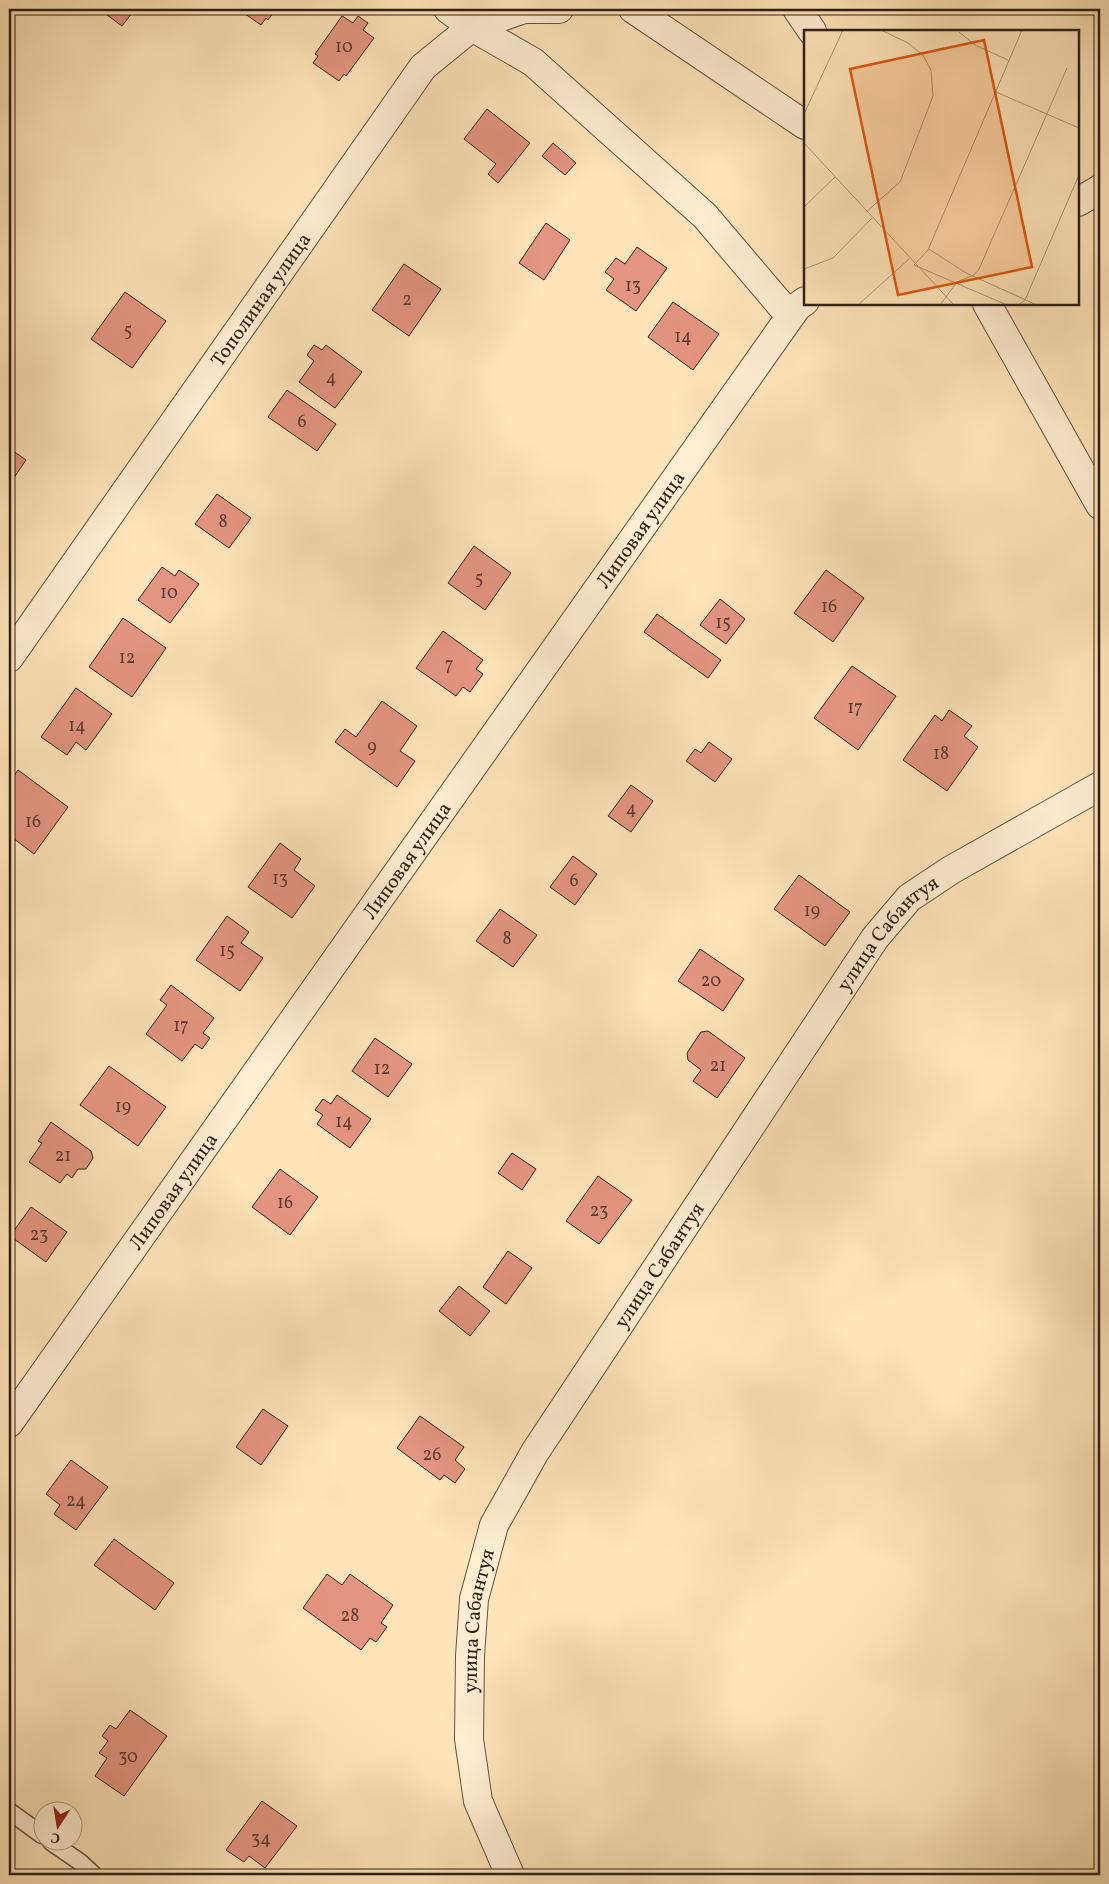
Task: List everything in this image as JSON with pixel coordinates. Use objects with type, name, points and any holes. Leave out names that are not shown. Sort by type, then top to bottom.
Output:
[{"type":"street","points":[[448,9],[472,27],[534,62],[698,209],[798,308]]},
{"type":"street","name":"Тополиная улица","points":[[9,658],[424,67],[472,27],[524,9],[559,9]]},
{"type":"street","points":[[633,9],[804,124]]},
{"type":"street","points":[[797,9],[811,30]]},
{"type":"street","points":[[1079,201],[1100,189]]},
{"type":"street","points":[[988,305],[1100,505]]},
{"type":"street","name":"Липовая улица","points":[[9,1423],[798,308]]},
{"type":"street","name":"улица Сабантуя","points":[[510,1875],[478,1801],[469,1739],[470,1656],[474,1599],[494,1525],[535,1452],[875,938],[909,898],[951,870],[1100,786]]},
{"type":"lane","points":[[9,1811],[32,1828]]},
{"type":"lane","points":[[66,1852],[94,1875]]},
{"type":"building","points":[[99,9],[135,9],[122,26]]},
{"type":"building","points":[[238,9],[276,9],[268,20],[266,18],[261,25]]},
{"type":"building","points":[[342,16],[353,23],[358,16],[368,23],[363,30],[374,38],[346,76],[344,74],[339,81],[313,63],[318,56],[315,54]]},
{"type":"building","points":[[487,109],[530,143],[498,183],[488,174],[496,164],[464,139]]},
{"type":"building","points":[[553,143],[576,163],[565,175],[542,156]]},
{"type":"building","points":[[546,223],[570,240],[544,280],[519,263]]},
{"type":"building","points":[[637,247],[667,268],[636,311],[606,290],[614,279],[605,272],[616,258],[625,264]]},
{"type":"building","points":[[404,264],[441,289],[409,336],[372,310]]},
{"type":"building","points":[[125,292],[166,321],[132,368],[91,339]]},
{"type":"building","points":[[673,302],[719,334],[693,370],[648,337]]},
{"type":"building","points":[[314,345],[322,350],[326,345],[362,372],[335,408],[299,382],[314,361],[307,355]]},
{"type":"building","points":[[287,390],[336,424],[317,451],[268,417]]},
{"type":"building","points":[[9,448],[26,460],[9,485]]},
{"type":"building","points":[[217,494],[251,518],[229,548],[195,524]]},
{"type":"building","points":[[474,546],[511,573],[485,610],[448,583]]},
{"type":"building","points":[[162,567],[175,576],[179,570],[199,584],[170,623],[138,600]]},
{"type":"building","points":[[826,570],[864,598],[833,642],[794,613]]},
{"type":"building","points":[[720,599],[745,619],[726,644],[700,625]]},
{"type":"building","points":[[657,614],[721,660],[708,678],[644,632]]},
{"type":"building","points":[[123,618],[166,648],[132,697],[89,667]]},
{"type":"building","points":[[443,631],[483,660],[476,669],[483,674],[470,692],[463,687],[456,696],[416,668]]},
{"type":"building","points":[[852,666],[896,696],[858,750],[814,718]]},
{"type":"building","points":[[76,688],[112,714],[86,750],[76,742],[67,755],[41,737]]},
{"type":"building","points":[[382,701],[417,726],[400,751],[415,761],[397,787],[335,742],[345,729],[356,737]]},
{"type":"building","points":[[949,710],[972,726],[964,736],[978,747],[947,791],[903,760],[935,715],[942,721]]},
{"type":"building","points":[[709,742],[732,759],[715,782],[686,761],[695,749],[701,753]]},
{"type":"building","points":[[18,770],[68,807],[34,854],[9,835],[9,783]]},
{"type":"building","points":[[631,785],[653,801],[631,832],[608,816]]},
{"type":"building","points":[[280,843],[301,859],[294,870],[315,886],[292,918],[248,887]]},
{"type":"building","points":[[573,856],[597,874],[575,905],[550,887]]},
{"type":"building","points":[[799,875],[850,912],[825,946],[774,909]]},
{"type":"building","points":[[500,909],[537,935],[513,967],[476,941]]},
{"type":"building","points":[[227,916],[249,932],[241,943],[263,958],[240,991],[196,960]]},
{"type":"building","points":[[700,949],[744,979],[723,1011],[678,981]]},
{"type":"building","points":[[171,985],[214,1018],[203,1033],[210,1038],[202,1049],[195,1044],[182,1061],[146,1034],[167,1005],[160,1000]]},
{"type":"building","points":[[708,1031],[745,1058],[717,1098],[693,1081],[701,1070],[688,1060],[687,1053],[701,1032]]},
{"type":"building","points":[[375,1038],[412,1064],[388,1097],[352,1071]]},
{"type":"building","points":[[109,1066],[166,1107],[138,1146],[80,1105]]},
{"type":"building","points":[[337,1095],[371,1119],[350,1148],[317,1124],[323,1115],[315,1110],[323,1099],[331,1104]]},
{"type":"building","points":[[51,1122],[91,1151],[93,1158],[86,1169],[78,1169],[72,1178],[67,1174],[60,1183],[29,1162],[42,1143],[38,1141]]},
{"type":"building","points":[[512,1153],[536,1169],[522,1190],[498,1173]]},
{"type":"building","points":[[280,1169],[318,1197],[290,1235],[252,1207]]},
{"type":"building","points":[[598,1176],[632,1200],[599,1244],[566,1221]]},
{"type":"building","points":[[31,1207],[67,1232],[46,1262],[10,1236]]},
{"type":"building","points":[[508,1251],[532,1268],[506,1304],[483,1287]]},
{"type":"building","points":[[459,1286],[490,1311],[470,1336],[439,1311]]},
{"type":"building","points":[[263,1409],[288,1426],[261,1465],[236,1447]]},
{"type":"building","points":[[420,1416],[464,1447],[455,1460],[465,1469],[455,1483],[444,1475],[440,1480],[397,1448]]},
{"type":"building","points":[[71,1460],[108,1487],[76,1530],[54,1514],[60,1505],[46,1494]]},
{"type":"building","points":[[114,1539],[174,1583],[155,1610],[94,1565]]},
{"type":"building","points":[[327,1574],[342,1585],[350,1574],[393,1605],[381,1623],[387,1627],[376,1642],[370,1638],[361,1650],[303,1608]]},
{"type":"building","points":[[130,1710],[167,1736],[124,1796],[95,1776],[107,1758],[99,1753],[108,1741],[102,1736],[110,1725],[116,1729]]},
{"type":"building","points":[[262,1801],[297,1826],[265,1868],[249,1856],[244,1862],[226,1850]]}]
